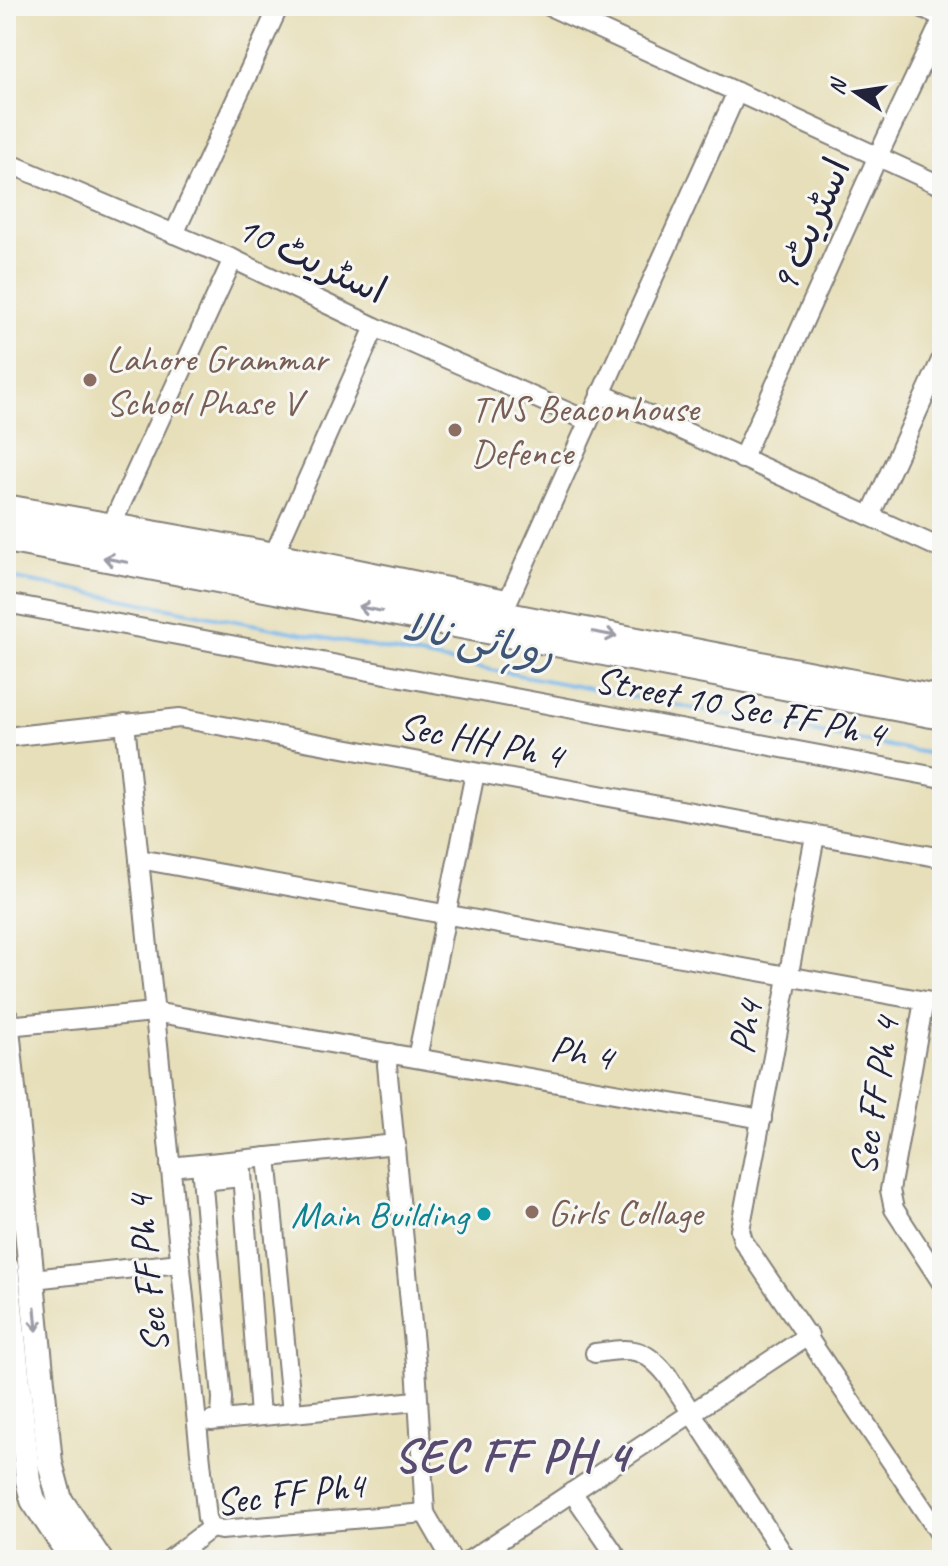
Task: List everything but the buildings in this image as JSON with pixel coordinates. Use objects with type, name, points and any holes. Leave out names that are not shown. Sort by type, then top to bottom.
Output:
[{"type":"main road","points":[[6,518],[314,569],[942,699]]},
{"type":"main road","points":[[6,540],[942,717]]},
{"type":"main road","points":[[6,1018],[47,1445],[60,1500],[100,1560]]},
{"type":"main road","points":[[6,1267],[14,1424],[33,1500]]},
{"type":"main road","points":[[6,1467],[33,1500],[73,1560]]},
{"type":"street","points":[[174,234],[279,6]]},
{"type":"street","points":[[919,6],[942,19]]},
{"type":"street","points":[[554,7],[942,186]]},
{"type":"street","name":"اسٹریٹ 9","points":[[742,459],[942,19]]},
{"type":"street","points":[[504,606],[737,92]]},
{"type":"street","name":"اسٹریٹ 10","points":[[6,162],[233,259],[375,327],[588,421]]},
{"type":"street","points":[[112,524],[233,259]]},
{"type":"street","points":[[275,552],[375,327]]},
{"type":"street","points":[[870,516],[942,358]]},
{"type":"street","points":[[600,393],[942,549]]},
{"type":"street","points":[[6,504],[275,552],[314,569]]},
{"type":"street","name":"Street 10 Sec FF Ph 4","points":[[6,603],[942,778]]},
{"type":"street","name":"Sec HH Ph 4","points":[[6,737],[180,718],[942,858]]},
{"type":"street","name":"Sec FF Ph 4","points":[[125,723],[207,1518],[211,1528]]},
{"type":"street","points":[[417,1058],[475,773]]},
{"type":"street","name":"Ph4","points":[[809,1335],[743,1241],[740,1230],[815,836]]},
{"type":"street","points":[[139,859],[933,1003]]},
{"type":"street","name":"Sec FF Ph 4","points":[[933,1003],[890,1190],[894,1209],[942,1283]]},
{"type":"street","points":[[7,1026],[154,1012]]},
{"type":"street","name":"Ph 4","points":[[154,1012],[762,1119]]},
{"type":"street","points":[[390,1053],[387,1065],[416,1365],[425,1513],[452,1560]]},
{"type":"street","points":[[170,1167],[202,1173],[241,1168],[267,1157],[396,1144]]},
{"type":"street","points":[[267,1157],[292,1413]]},
{"type":"street","points":[[241,1168],[260,1416]]},
{"type":"street","points":[[202,1173],[222,1398],[221,1419]]},
{"type":"street","points":[[33,1279],[180,1263]]},
{"type":"street","points":[[470,1560],[809,1335],[942,1537]]},
{"type":"street","points":[[595,1353],[626,1349],[640,1351],[653,1358],[787,1560]]},
{"type":"street","points":[[222,1398],[258,1395]]},
{"type":"street","points":[[197,1424],[221,1419],[416,1401]]},
{"type":"street","points":[[572,1492],[619,1560]]},
{"type":"street","name":"Sec FF Ph4","points":[[169,1560],[211,1528],[221,1530],[425,1513]]},
{"type":"waterway","name":"روہائی نالا","points":[[6,577],[942,756]]},
{"type":"place","name":"Lahore Grammar School Phase V","points":[[90,380]]},
{"type":"place","name":"TNS Beaconhouse Defence","points":[[455,430]]},
{"type":"place","name":"Girls Collage","points":[[532,1212]]},
{"type":"place","name":"Main Building","points":[[484,1214]]},
{"type":"district","name":"SEC FF PH 4","points":[[512,1455]]}]
